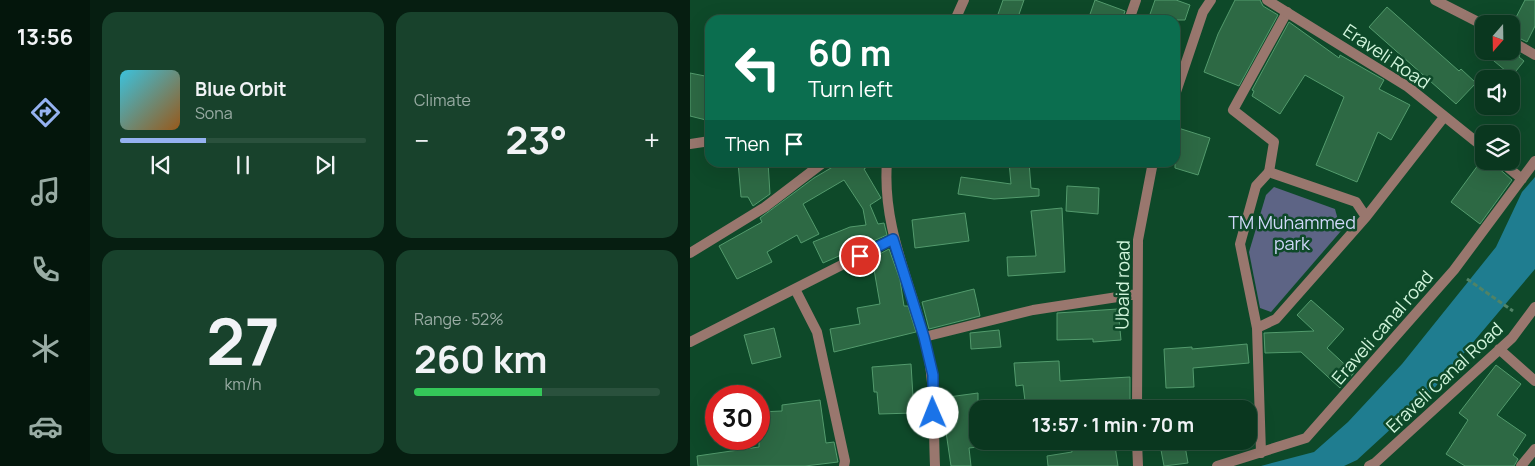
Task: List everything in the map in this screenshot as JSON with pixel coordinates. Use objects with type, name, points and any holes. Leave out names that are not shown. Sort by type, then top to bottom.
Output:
[{"type":"street","points":[[957,15],[964,0]]},
{"type":"street","points":[[1131,15],[1136,0]]},
{"type":"street","points":[[1180,80],[1203,12],[1211,0]]},
{"type":"street","name":"Eraveli Road","points":[[1267,0],[1408,87],[1475,141]]},
{"type":"street","points":[[1435,0],[1475,20]]},
{"type":"street","points":[[1261,453],[1257,328],[1240,244],[1256,186],[1269,172],[1274,142],[1233,110],[1287,12]]},
{"type":"street","points":[[1520,46],[1535,55]]},
{"type":"street","points":[[1257,328],[1276,318],[1366,217],[1444,116]]},
{"type":"street","points":[[690,144],[705,142]]},
{"type":"street","name":"Eraveli canal road","points":[[1217,466],[1306,438],[1454,270],[1535,161]]},
{"type":"street","points":[[690,253],[765,208],[818,167]]},
{"type":"street","points":[[887,167],[893,239],[924,337],[933,375],[935,466]]},
{"type":"street","name":"Ubaid road","points":[[1137,400],[1138,240],[1152,167]]},
{"type":"street","points":[[1511,170],[1522,179]]},
{"type":"street","points":[[1269,172],[1356,202],[1366,217]]},
{"type":"street","points":[[690,342],[893,239]]},
{"type":"street","points":[[795,289],[817,332],[845,461],[844,466]]},
{"type":"street","points":[[924,337],[1033,310],[1137,294]]},
{"type":"street","name":"Eraveli Canal Road","points":[[1369,466],[1375,463],[1499,349],[1526,320],[1535,307]]},
{"type":"street","points":[[1499,349],[1535,380]]},
{"type":"street","points":[[1521,466],[1535,449]]},
{"type":"street","points":[[1137,450],[1138,466]]},
{"type":"path","points":[[1454,270],[1526,320]]},
{"type":"green space","name":"TM Muhammed park","points":[[1274,187],[1335,209],[1341,231],[1271,312],[1260,308],[1249,252],[1266,195]]},
{"type":"shaded area","points":[[1535,177],[1535,269],[1431,392],[1357,460],[1344,466],[1261,466],[1314,452],[1348,422],[1402,364],[1496,247],[1522,192]]},
{"type":"building","points":[[1003,0],[1024,0],[1019,15],[998,15]]},
{"type":"building","points":[[1095,0],[1125,11],[1124,15],[1090,15]]},
{"type":"building","points":[[1155,0],[1176,0],[1190,5],[1185,20],[1180,20],[1180,15],[1150,15]]},
{"type":"building","points":[[1235,0],[1260,0],[1263,6],[1278,15],[1239,86],[1204,72],[1218,34]]},
{"type":"building","points":[[1525,0],[1535,0],[1535,26],[1527,42],[1520,38],[1520,15],[1517,15]]},
{"type":"building","points":[[1387,7],[1459,71],[1461,69],[1475,84],[1456,104],[1369,27]]},
{"type":"building","points":[[1289,22],[1339,58],[1340,55],[1384,80],[1379,89],[1410,105],[1391,140],[1378,132],[1357,182],[1316,165],[1344,97],[1305,75],[1280,114],[1252,96],[1254,91],[1252,90]]},
{"type":"building","points":[[1520,58],[1524,61],[1517,70],[1505,70],[1493,60],[1520,60]]},
{"type":"building","points":[[690,73],[705,76],[705,120],[690,116]]},
{"type":"building","points":[[1180,129],[1210,138],[1198,175],[1175,168],[1180,167]]},
{"type":"building","points":[[738,167],[768,167],[770,194],[753,206],[748,197],[741,197]]},
{"type":"building","points":[[833,167],[867,167],[864,169],[881,198],[870,205],[878,224],[884,223],[887,235],[823,263],[813,242],[850,227],[866,225],[863,209],[844,180],[803,204],[819,234],[801,243],[797,235],[767,252],[772,262],[737,279],[719,246],[762,222],[760,218],[814,178]]},
{"type":"building","points":[[1009,167],[1029,167],[1031,188],[1039,189],[1039,196],[994,199],[958,194],[961,177],[1011,184]]},
{"type":"building","points":[[1475,169],[1501,170],[1512,180],[1480,224],[1451,202]]},
{"type":"building","points":[[1067,186],[1099,188],[1098,214],[1066,211]]},
{"type":"building","points":[[1062,208],[1065,272],[1008,276],[1007,257],[1036,256],[1031,211]]},
{"type":"building","points":[[965,213],[969,241],[915,248],[912,220]]},
{"type":"building","points":[[889,249],[900,280],[904,306],[908,306],[916,332],[834,352],[830,329],[860,324],[857,308],[880,304],[872,258]]},
{"type":"building","points":[[974,289],[980,316],[929,329],[922,302]]},
{"type":"building","points":[[1311,300],[1344,329],[1327,348],[1354,373],[1340,388],[1301,352],[1265,353],[1264,333],[1314,331],[1297,315]]},
{"type":"building","points":[[1118,309],[1121,340],[1093,342],[1093,339],[1057,340],[1057,313]]},
{"type":"building","points":[[774,328],[781,357],[752,364],[744,335]]},
{"type":"building","points":[[999,330],[1001,347],[971,349],[970,333]]},
{"type":"building","points":[[1247,344],[1249,363],[1193,368],[1194,387],[1166,388],[1164,349],[1192,347],[1192,349]]},
{"type":"building","points":[[1059,361],[1060,381],[1130,377],[1130,400],[1025,400],[1023,385],[1016,386],[1014,363]]},
{"type":"building","points":[[911,364],[914,413],[879,414],[877,392],[874,392],[872,367]]},
{"type":"building","points":[[1496,365],[1521,384],[1497,415],[1526,435],[1513,455],[1518,459],[1514,466],[1465,466],[1446,454],[1468,420],[1459,413]]},
{"type":"building","points":[[978,393],[978,400],[969,400],[969,450],[971,466],[951,466],[941,398]]},
{"type":"building","points":[[820,400],[826,443],[834,442],[838,462],[805,466],[698,466],[697,456],[738,450],[770,450],[770,412],[782,411],[782,405]]},
{"type":"building","points":[[1072,450],[1116,450],[1118,466],[1048,466],[1047,456],[1072,452]]},
{"type":"building","points":[[1161,450],[1186,450],[1188,463],[1164,466]]},
{"type":"route","points":[[860,256],[893,239],[924,337],[933,375],[933,413]]}]
